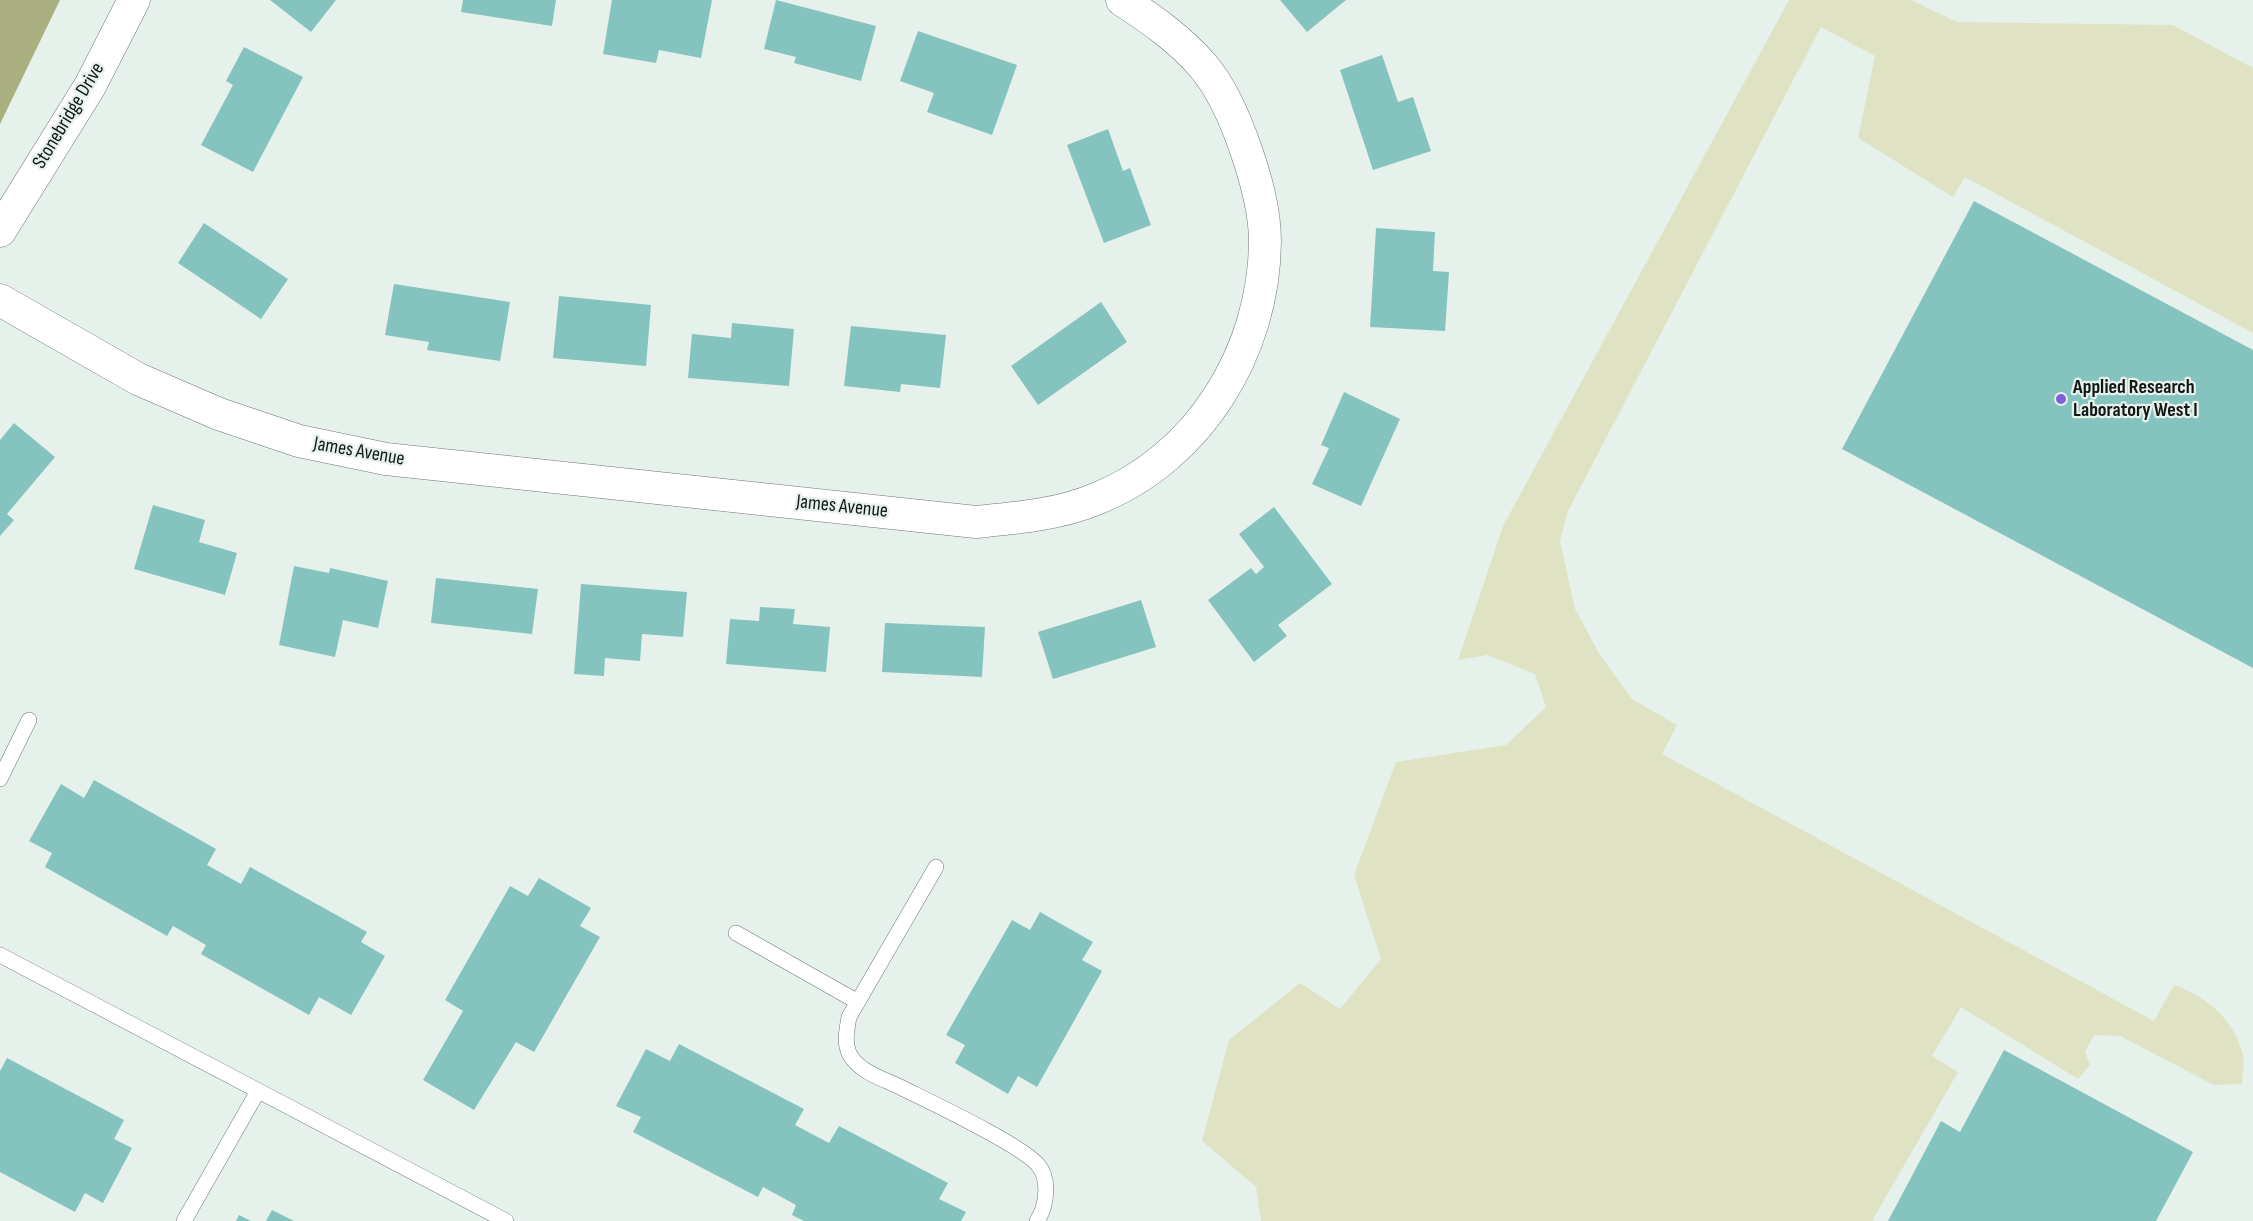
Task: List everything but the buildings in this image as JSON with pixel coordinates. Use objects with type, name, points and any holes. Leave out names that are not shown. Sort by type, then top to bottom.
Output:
[{"type":"street","name":"Stonebridge Drive","points":[[0,231],[90,87],[134,0]]},
{"type":"street","name":"James Avenue","points":[[0,300],[138,379],[219,414],[299,441],[386,459],[976,522],[1037,517],[1097,499],[1149,469],[1197,428],[1238,366],[1257,315],[1265,242],[1259,187],[1235,117],[1204,66],[1160,25],[1122,0]]},
{"type":"lane","points":[[0,779],[29,720]]},
{"type":"lane","points":[[936,867],[849,1017],[846,1033],[850,1054],[872,1075],[913,1094],[1029,1157],[1039,1166],[1045,1179],[1044,1204],[1037,1221]]},
{"type":"lane","points":[[736,933],[858,1002]]},
{"type":"lane","points":[[0,955],[506,1221]]},
{"type":"lane","points":[[184,1221],[258,1090]]},
{"type":"green space","points":[[0,0],[60,0],[0,124]]},
{"type":"green space","points":[[1789,0],[1911,0],[1957,22],[2173,25],[2253,68],[2253,333],[1965,177],[1953,197],[1858,138],[1875,56],[1821,27],[1568,511],[1560,541],[1575,609],[1600,655],[1632,699],[1677,725],[1662,754],[2154,1021],[2174,985],[2197,996],[2218,1011],[2239,1042],[2244,1058],[2242,1084],[2214,1085],[2120,1036],[2094,1035],[2085,1052],[2090,1065],[2078,1079],[1961,1007],[1932,1056],[1958,1072],[1872,1221],[1261,1221],[1256,1187],[1202,1141],[1229,1040],[1300,983],[1340,1009],[1381,959],[1354,875],[1396,762],[1506,745],[1546,707],[1535,674],[1487,655],[1458,660],[1503,526]]},
{"type":"place","name":"Applied Research Laboratory West I","points":[[2061,399]]}]
